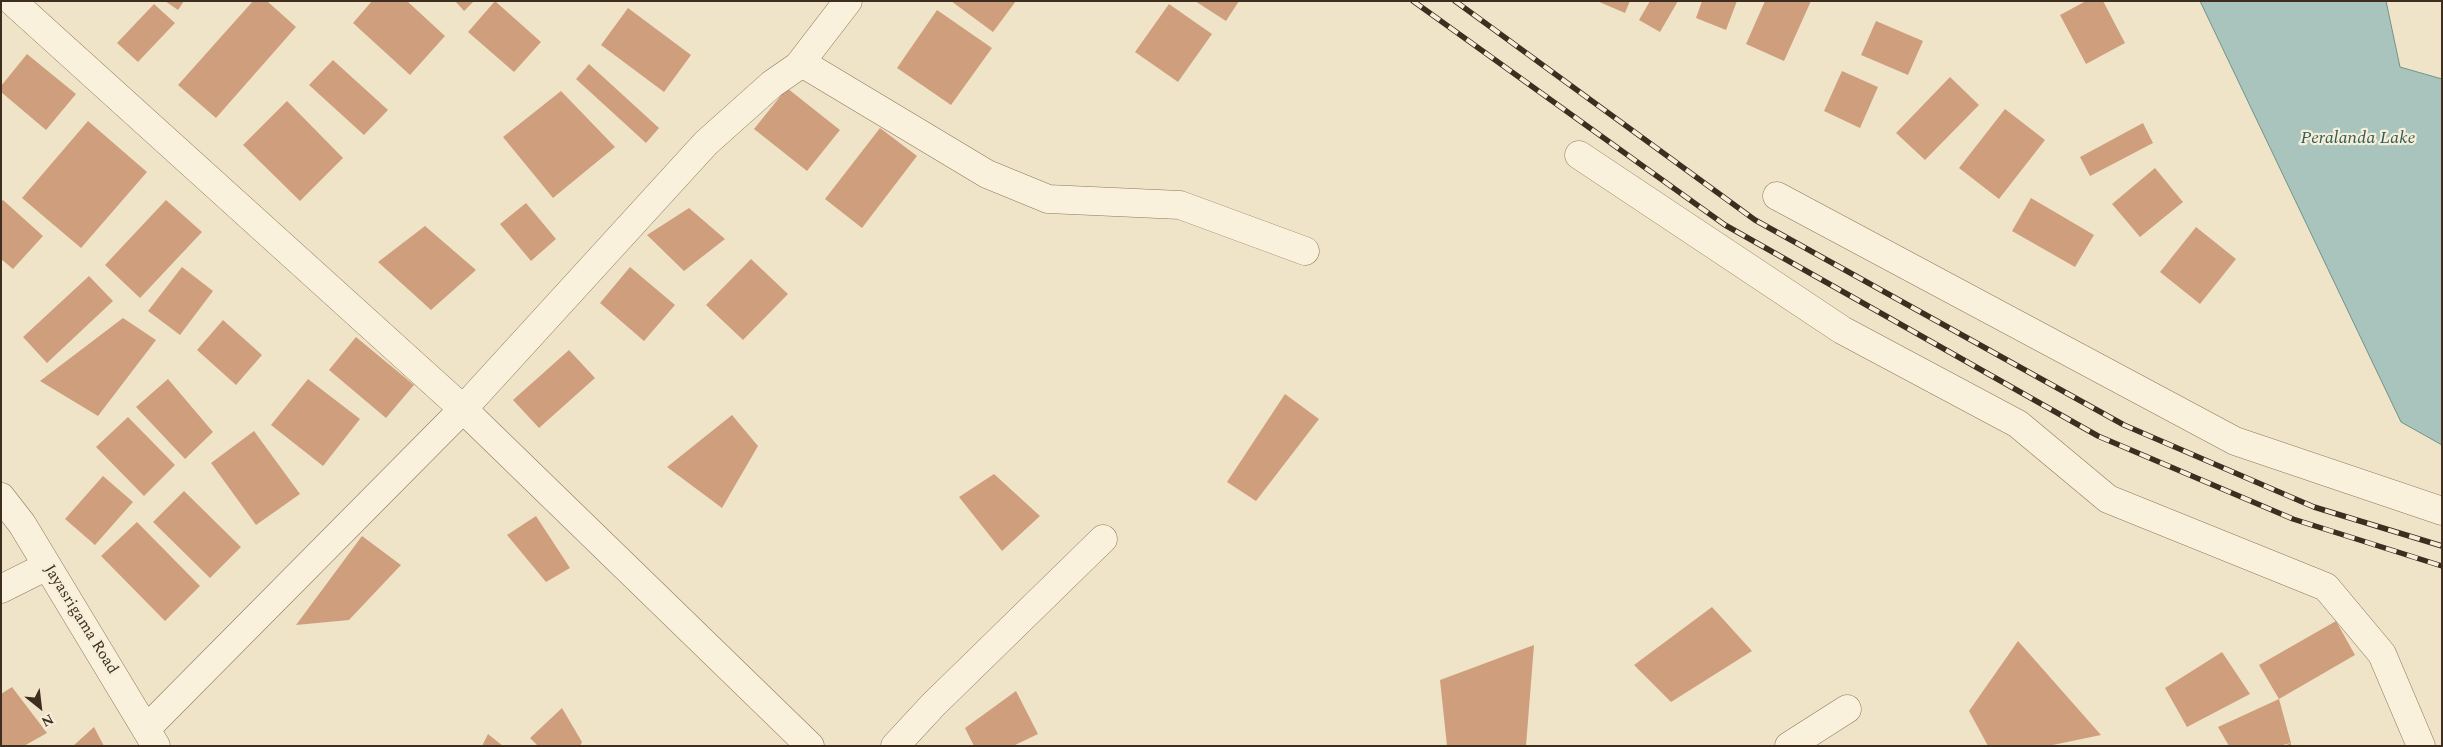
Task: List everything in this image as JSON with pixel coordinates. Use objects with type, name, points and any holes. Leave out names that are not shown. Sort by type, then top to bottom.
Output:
[{"type":"street","points":[[12,1],[463,409],[810,746]]},
{"type":"street","points":[[151,737],[463,409],[706,143],[772,84],[798,66],[848,1]]},
{"type":"street","points":[[798,66],[807,66],[988,174],[1048,199],[1180,205],[1305,251]]},
{"type":"street","points":[[1579,155],[1842,330],[2018,424],[2108,499],[2326,586],[2382,654],[2421,746]]},
{"type":"street","points":[[1777,196],[2235,441],[2442,511]]},
{"type":"street","name":"Jayasrigama Road","points":[[1,497],[22,524],[151,737]]},
{"type":"street","points":[[895,746],[933,705],[1103,539]]},
{"type":"street","points":[[1,589],[47,566]]},
{"type":"street","points":[[1789,746],[1847,708]]},
{"type":"water","name":"Peralanda Lake","points":[[2200,1],[2386,1],[2400,67],[2442,79],[2442,445],[2401,422]]},
{"type":"building","points":[[165,1],[184,1],[178,10]]},
{"type":"building","points":[[253,1],[267,1],[296,27],[216,118],[178,85]]},
{"type":"building","points":[[372,1],[407,1],[445,36],[410,75],[353,23]]},
{"type":"building","points":[[455,1],[474,1],[464,11]]},
{"type":"building","points":[[495,1],[541,42],[514,72],[468,32]]},
{"type":"building","points":[[951,1],[1016,1],[993,32]]},
{"type":"building","points":[[1195,1],[1239,1],[1226,21]]},
{"type":"building","points":[[1597,1],[1630,1],[1625,13]]},
{"type":"building","points":[[1650,1],[1678,1],[1660,32],[1639,20]]},
{"type":"building","points":[[1702,1],[1737,1],[1726,30],[1696,18]]},
{"type":"building","points":[[1765,1],[1811,1],[1784,61],[1746,44]]},
{"type":"building","points":[[2086,1],[2103,1],[2125,43],[2086,64],[2060,15]]},
{"type":"building","points":[[154,4],[175,23],[138,62],[117,43]]},
{"type":"building","points":[[1169,4],[1212,34],[1178,82],[1135,52]]},
{"type":"building","points":[[628,8],[691,55],[664,92],[601,45]]},
{"type":"building","points":[[937,10],[992,48],[951,105],[897,68]]},
{"type":"building","points":[[1876,21],[1923,41],[1908,75],[1861,55]]},
{"type":"building","points":[[27,54],[76,94],[46,130],[1,92],[1,86]]},
{"type":"building","points":[[333,60],[388,110],[364,135],[309,85]]},
{"type":"building","points":[[589,64],[659,128],[646,143],[576,79]]},
{"type":"building","points":[[1842,71],[1878,87],[1860,128],[1824,111]]},
{"type":"building","points":[[1950,77],[1979,105],[1925,160],[1896,133]]},
{"type":"building","points":[[787,88],[840,130],[807,171],[754,129]]},
{"type":"building","points":[[561,91],[615,147],[553,198],[503,137]]},
{"type":"building","points":[[287,101],[343,158],[300,201],[243,145]]},
{"type":"building","points":[[2005,109],[2045,140],[1999,199],[1959,168]]},
{"type":"building","points":[[88,121],[147,172],[81,248],[22,198]]},
{"type":"building","points":[[2143,123],[2153,143],[2090,176],[2080,157]]},
{"type":"building","points":[[880,128],[917,156],[862,228],[825,199]]},
{"type":"building","points":[[2155,168],[2183,202],[2140,237],[2112,204]]},
{"type":"building","points":[[2031,198],[2094,235],[2075,267],[2012,231]]},
{"type":"building","points":[[3,200],[43,236],[13,269],[1,259],[1,202]]},
{"type":"building","points":[[166,200],[202,232],[140,298],[105,265]]},
{"type":"building","points":[[526,203],[556,239],[531,261],[500,224]]},
{"type":"building","points":[[689,208],[725,239],[684,271],[647,235]]},
{"type":"building","points":[[425,226],[476,270],[431,310],[378,262]]},
{"type":"building","points":[[2196,227],[2236,259],[2200,304],[2160,272]]},
{"type":"building","points":[[751,259],[788,294],[743,340],[706,305]]},
{"type":"building","points":[[182,267],[213,291],[180,335],[148,311]]},
{"type":"building","points":[[630,267],[675,305],[644,341],[600,303]]},
{"type":"building","points":[[89,276],[113,301],[47,363],[23,337]]},
{"type":"building","points":[[123,318],[156,340],[98,416],[40,381]]},
{"type":"building","points":[[223,320],[262,355],[236,385],[197,350]]},
{"type":"building","points":[[356,337],[414,385],[386,418],[329,370]]},
{"type":"building","points":[[569,350],[595,378],[539,428],[513,400]]},
{"type":"building","points":[[168,379],[213,432],[185,459],[136,407]]},
{"type":"building","points":[[308,379],[360,419],[323,466],[271,425]]},
{"type":"building","points":[[1285,394],[1319,419],[1256,501],[1227,482]]},
{"type":"building","points":[[732,415],[758,446],[722,508],[667,467]]},
{"type":"building","points":[[128,417],[175,465],[144,496],[96,447]]},
{"type":"building","points":[[254,431],[300,494],[256,525],[211,463]]},
{"type":"building","points":[[994,474],[1040,516],[1002,551],[959,497]]},
{"type":"building","points":[[103,476],[133,502],[95,545],[65,519]]},
{"type":"building","points":[[184,491],[241,547],[210,578],[153,522]]},
{"type":"building","points":[[536,516],[570,568],[546,582],[507,535]]},
{"type":"building","points":[[137,522],[200,586],[165,621],[101,556]]},
{"type":"building","points":[[362,536],[401,565],[349,620],[296,625]]},
{"type":"building","points":[[1712,607],[1752,651],[1671,702],[1634,665]]},
{"type":"building","points":[[2336,621],[2355,655],[2279,699],[2259,665]]},
{"type":"building","points":[[2018,641],[2101,735],[2048,746],[1988,746],[1969,711]]},
{"type":"building","points":[[1534,645],[1526,746],[1447,746],[1440,680]]},
{"type":"building","points":[[2222,652],[2250,694],[2187,727],[2165,688]]},
{"type":"building","points":[[12,687],[47,733],[24,746],[1,746],[1,694]]},
{"type":"building","points":[[1016,691],[1038,734],[1013,746],[974,746],[965,728]]},
{"type":"building","points":[[2279,699],[2291,743],[2279,746],[2229,746],[2218,727]]},
{"type":"building","points":[[562,708],[582,742],[580,746],[538,746],[530,738]]},
{"type":"building","points":[[94,727],[104,746],[73,746]]},
{"type":"building","points":[[488,734],[503,746],[482,746]]},
{"type":"railway","points":[[1413,1],[1725,225],[2098,436],[2293,519],[2442,566]]},
{"type":"railway","points":[[1455,1],[1755,220],[2124,425],[2314,507],[2442,546]]}]
